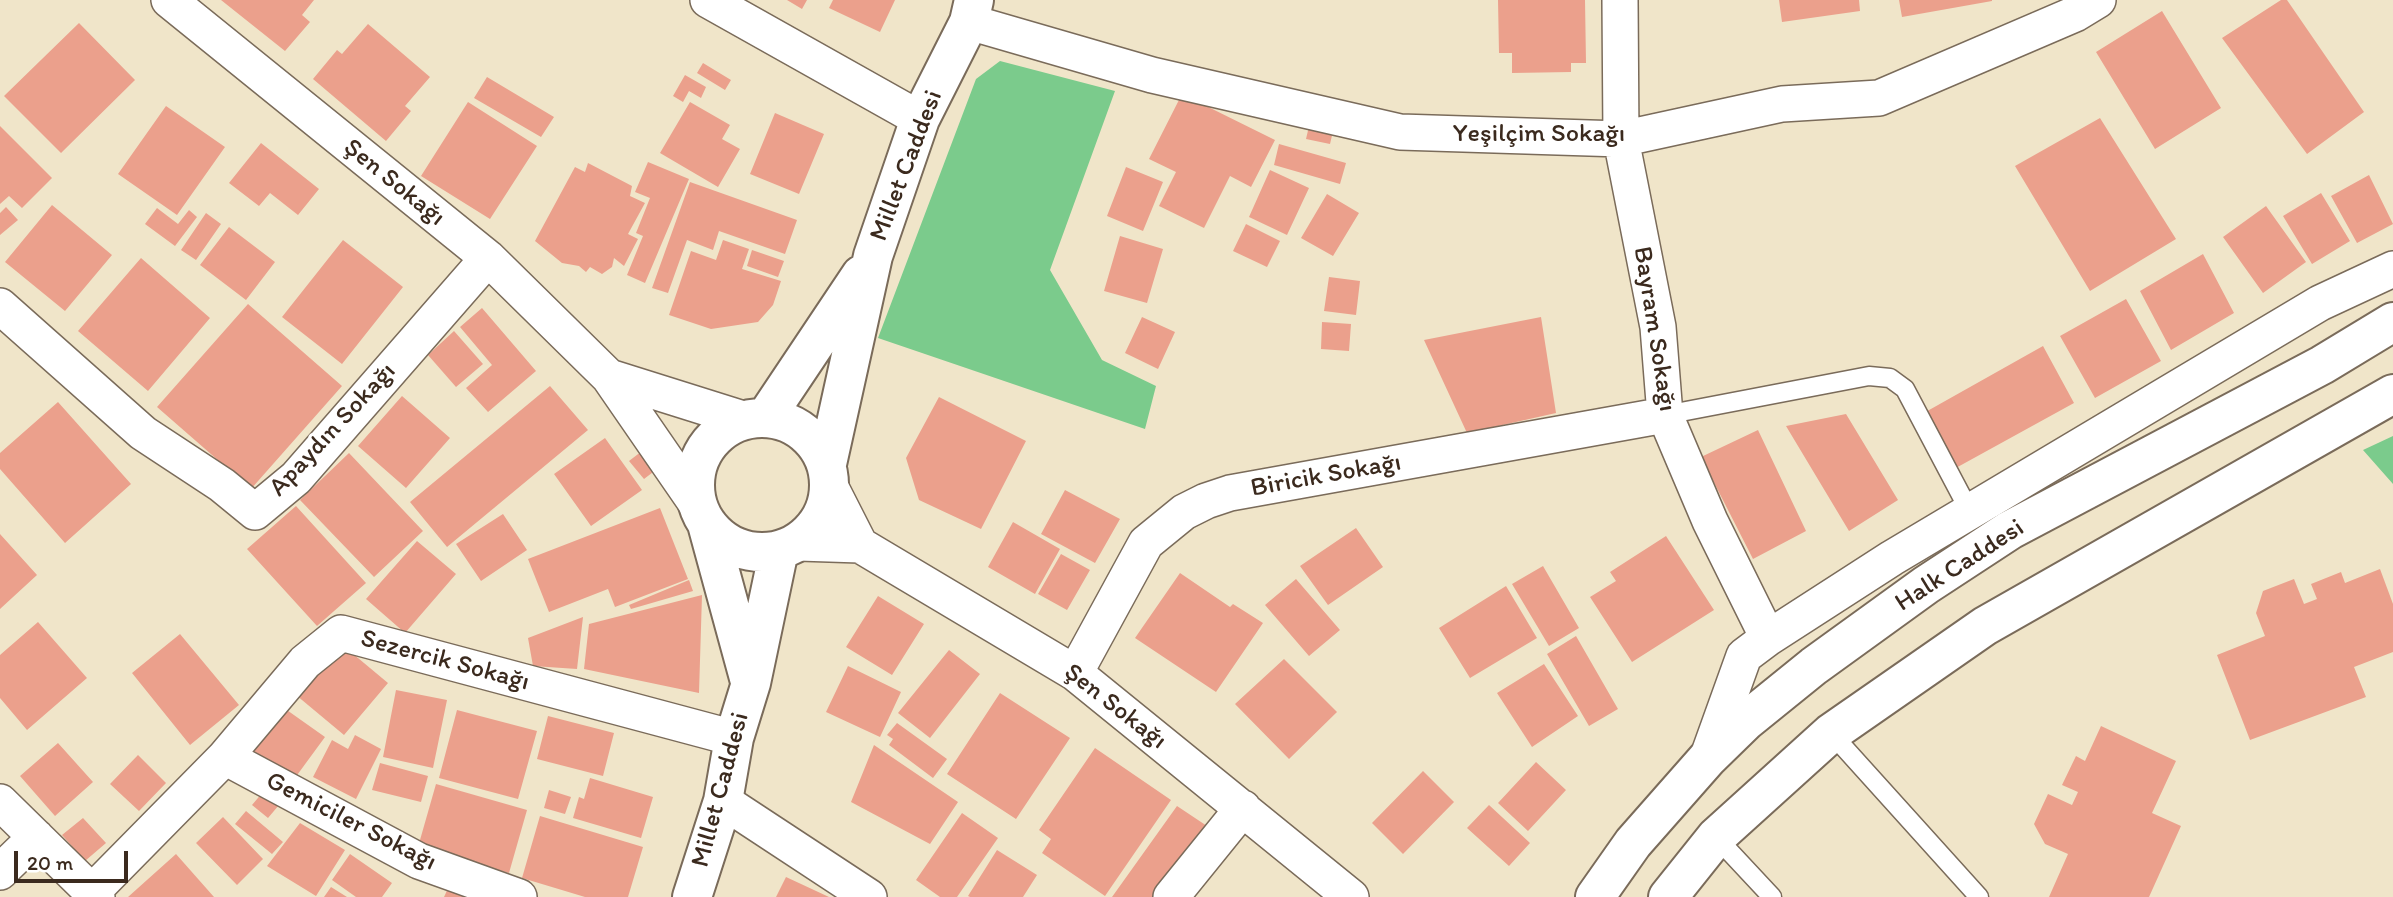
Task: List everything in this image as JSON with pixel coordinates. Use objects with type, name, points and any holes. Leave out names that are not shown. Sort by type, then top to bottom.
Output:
[{"type":"main road","name":"Millet Caddesi","points":[[873,256],[920,119],[971,11]]},
{"type":"main road","points":[[756,419],[873,256]]},
{"type":"main road","points":[[702,515],[721,539],[739,549],[759,553],[789,547],[815,527],[826,508],[829,475],[873,256]]},
{"type":"main road","name":"Halk Caddesi","points":[[1595,897],[1633,843],[1707,759],[1746,721],[1814,666],[1926,585],[2010,530],[2322,365],[2393,322]]},
{"type":"main road","points":[[1668,897],[1716,837],[1831,733],[1985,626],[2393,394]]},
{"type":"main road","points":[[751,683],[694,484],[698,462],[709,443],[726,429],[756,419],[786,422],[803,431],[818,445],[829,475]]},
{"type":"main road","name":"Millet Caddesi","points":[[692,897],[723,801],[734,738],[789,547]]},
{"type":"street","name":"Şen Sokağı","points":[[169,0],[488,258],[610,377],[702,515]]},
{"type":"street","points":[[708,0],[920,119]]},
{"type":"street","name":"Bayram Sokağı","points":[[1620,0],[1621,139],[1658,327],[1665,415],[1710,521],[1768,638]]},
{"type":"street","name":"Yeşilçim Sokağı","points":[[971,11],[1152,75],[1400,132],[1621,139],[1782,104],[1879,98],[2075,14],[2098,0]]},
{"type":"street","name":"Apaydın Sokağı","points":[[0,306],[143,433],[222,485],[255,512],[296,478],[488,258]]},
{"type":"street","points":[[1707,759],[1744,656],[1768,638],[1892,558],[2320,303],[2393,269]]},
{"type":"street","name":"Şen Sokağı","points":[[610,377],[756,419]]},
{"type":"street","name":"Biricik Sokağı","points":[[1075,673],[1146,543],[1184,512],[1206,501],[1230,493],[1665,415]]},
{"type":"street","points":[[829,475],[860,545]]},
{"type":"street","name":"Şen Sokağı","points":[[789,547],[860,545],[1075,673],[1351,897]]},
{"type":"street","name":"Sezercik Sokağı","points":[[94,895],[225,757],[305,662],[341,633],[734,738]]},
{"type":"street","name":"Gemiciler Sokağı","points":[[225,757],[419,861],[519,897]]},
{"type":"street","points":[[723,801],[869,897]]},
{"type":"street","points":[[0,802],[94,895]]},
{"type":"street","points":[[1171,897],[1243,808]]},
{"type":"street","points":[[0,872],[36,837]]},
{"type":"lane","points":[[1665,415],[1868,376],[1890,378],[1905,389],[1970,512]]},
{"type":"lane","points":[[1831,733],[1979,897]]},
{"type":"lane","points":[[1716,837],[1772,897]]},
{"type":"green space","points":[[1000,61],[1115,91],[1050,270],[1102,360],[1156,386],[1145,429],[878,338],[976,79]]},
{"type":"green space","points":[[2393,436],[2393,484],[2363,450]]},
{"type":"building","points":[[221,0],[314,0],[302,15],[310,22],[285,51]]},
{"type":"building","points":[[787,0],[807,0],[802,9]]},
{"type":"building","points":[[833,0],[895,0],[880,32],[829,8]]},
{"type":"building","points":[[1498,0],[1585,0],[1586,63],[1571,63],[1571,72],[1512,73],[1512,53],[1499,53]]},
{"type":"building","points":[[1779,0],[1859,0],[1860,11],[1782,22]]},
{"type":"building","points":[[1899,0],[1992,0],[1992,1],[1902,17]]},
{"type":"building","points":[[2281,0],[2287,0],[2364,112],[2307,154],[2222,38]]},
{"type":"building","points":[[2162,11],[2221,108],[2155,149],[2096,52]]},
{"type":"building","points":[[79,23],[135,80],[61,153],[4,96]]},
{"type":"building","points":[[368,24],[430,77],[405,106],[411,111],[386,141],[313,79],[337,50],[342,54]]},
{"type":"building","points":[[703,63],[731,80],[725,90],[697,73]]},
{"type":"building","points":[[685,75],[706,87],[701,98],[689,91],[683,102],[673,96]]},
{"type":"building","points":[[487,77],[554,117],[541,137],[474,98]]},
{"type":"building","points":[[1182,94],[1275,140],[1251,187],[1230,176],[1204,228],[1159,206],[1176,172],[1149,159]]},
{"type":"building","points":[[468,102],[537,146],[490,219],[421,176]]},
{"type":"building","points":[[690,102],[730,125],[722,139],[740,149],[718,187],[660,153]]},
{"type":"building","points":[[166,106],[225,147],[177,215],[118,174]]},
{"type":"building","points":[[775,113],[824,134],[799,194],[750,174]]},
{"type":"building","points":[[2100,118],[2176,239],[2090,291],[2015,166]]},
{"type":"building","points":[[1310,122],[1334,127],[1330,144],[1306,139]]},
{"type":"building","points":[[0,126],[52,178],[22,208],[9,196],[0,204]]},
{"type":"building","points":[[261,143],[319,189],[298,215],[270,193],[259,206],[229,183]]},
{"type":"building","points":[[1279,144],[1346,163],[1340,184],[1274,165]]},
{"type":"building","points":[[648,162],[689,179],[645,283],[627,275],[643,236],[636,233],[650,198],[635,192]]},
{"type":"building","points":[[588,163],[632,186],[630,196],[645,203],[628,234],[638,239],[624,266],[614,258],[612,267],[602,274],[590,267],[586,272],[579,266],[562,263],[535,241],[575,167],[585,172]]},
{"type":"building","points":[[1126,167],[1163,182],[1143,231],[1107,216]]},
{"type":"building","points":[[1270,170],[1309,188],[1287,235],[1249,217]]},
{"type":"building","points":[[2369,175],[2393,224],[2357,243],[2331,196]]},
{"type":"building","points":[[690,182],[797,220],[785,254],[719,231],[713,250],[687,240],[668,293],[652,288]]},
{"type":"building","points":[[2321,193],[2350,241],[2312,264],[2283,216]]},
{"type":"building","points":[[1327,194],[1359,213],[1333,256],[1301,238]]},
{"type":"building","points":[[52,205],[112,255],[65,311],[5,262]]},
{"type":"building","points":[[2266,206],[2306,262],[2263,293],[2223,237]]},
{"type":"building","points":[[6,207],[18,220],[0,235],[0,213]]},
{"type":"building","points":[[157,208],[178,224],[189,210],[197,217],[175,246],[145,224]]},
{"type":"building","points":[[206,213],[221,224],[196,260],[181,250]]},
{"type":"building","points":[[1246,224],[1280,241],[1267,267],[1233,251]]},
{"type":"building","points":[[229,227],[275,262],[246,300],[200,265]]},
{"type":"building","points":[[1120,236],[1163,249],[1147,303],[1104,291]]},
{"type":"building","points":[[343,240],[403,287],[342,364],[282,317]]},
{"type":"building","points":[[723,240],[749,249],[742,269],[781,281],[773,305],[758,322],[711,329],[669,315],[691,251],[716,260]]},
{"type":"building","points":[[752,250],[784,261],[778,277],[747,266]]},
{"type":"building","points":[[2203,254],[2234,313],[2171,350],[2140,291]]},
{"type":"building","points":[[141,258],[210,318],[148,391],[78,331]]},
{"type":"building","points":[[1329,277],[1360,281],[1356,315],[1324,311]]},
{"type":"building","points":[[2126,299],[2161,361],[2095,398],[2060,336]]},
{"type":"building","points":[[248,304],[342,386],[251,489],[157,407]]},
{"type":"building","points":[[482,308],[536,371],[488,412],[466,388],[492,365],[460,327]]},
{"type":"building","points":[[1142,317],[1175,332],[1158,369],[1125,353]]},
{"type":"building","points":[[1541,317],[1556,413],[1467,433],[1424,340]]},
{"type":"building","points":[[1322,322],[1351,324],[1349,351],[1321,349]]},
{"type":"building","points":[[454,331],[483,364],[456,387],[428,355]]},
{"type":"building","points":[[2043,346],[2074,403],[1954,469],[1922,414]]},
{"type":"building","points":[[550,386],[588,430],[447,547],[410,502]]},
{"type":"building","points":[[402,396],[450,438],[406,488],[358,446]]},
{"type":"building","points":[[939,397],[1026,441],[981,529],[919,500],[906,458]]},
{"type":"building","points":[[58,402],[131,484],[65,543],[0,469],[0,453]]},
{"type":"building","points":[[1846,414],[1898,500],[1849,531],[1786,426]]},
{"type":"building","points":[[1758,430],[1806,531],[1753,559],[1701,457]]},
{"type":"building","points":[[605,438],[642,490],[591,526],[554,474]]},
{"type":"building","points":[[646,448],[661,466],[644,479],[629,461]]},
{"type":"building","points":[[349,453],[423,531],[374,577],[300,500]]},
{"type":"building","points":[[1065,490],[1120,519],[1095,563],[1041,534]]},
{"type":"building","points":[[296,506],[366,583],[317,626],[247,549]]},
{"type":"building","points":[[660,508],[688,579],[615,607],[608,589],[549,612],[528,559]]},
{"type":"building","points":[[503,514],[527,550],[481,581],[456,544]]},
{"type":"building","points":[[1013,522],[1060,549],[1035,594],[988,567]]},
{"type":"building","points":[[1356,528],[1383,567],[1328,605],[1300,566]]},
{"type":"building","points":[[0,534],[37,575],[0,609]]},
{"type":"building","points":[[1666,536],[1714,610],[1632,662],[1590,597],[1616,581],[1610,572]]},
{"type":"building","points":[[417,541],[456,574],[405,633],[366,599]]},
{"type":"building","points":[[1061,554],[1090,570],[1067,610],[1038,594]]},
{"type":"building","points":[[1543,566],[1579,628],[1549,646],[1512,584]]},
{"type":"building","points":[[2380,569],[2393,604],[2393,652],[2354,667],[2366,697],[2250,740],[2217,655],[2265,636],[2256,613],[2263,591],[2294,579],[2304,604],[2317,599],[2311,584],[2341,572],[2345,583]]},
{"type":"building","points":[[1180,573],[1230,607],[1233,604],[1263,623],[1216,692],[1135,638]]},
{"type":"building","points":[[1296,579],[1340,630],[1309,656],[1265,605]]},
{"type":"building","points":[[689,580],[693,591],[631,609],[629,605]]},
{"type":"building","points":[[1506,586],[1537,638],[1470,678],[1439,628]]},
{"type":"building","points":[[702,595],[699,693],[584,669],[589,624]]},
{"type":"building","points":[[878,596],[924,624],[892,675],[846,647]]},
{"type":"building","points":[[583,617],[577,669],[533,666],[528,638]]},
{"type":"building","points":[[38,622],[87,678],[27,730],[0,698],[0,655]]},
{"type":"building","points":[[180,634],[239,705],[190,745],[132,673]]},
{"type":"building","points":[[1576,636],[1618,709],[1589,726],[1547,654]]},
{"type":"building","points":[[340,643],[388,683],[344,735],[296,695]]},
{"type":"building","points":[[949,650],[980,674],[930,738],[898,713]]},
{"type":"building","points":[[1284,659],[1337,712],[1289,759],[1235,704]]},
{"type":"building","points":[[1544,664],[1578,716],[1532,747],[1497,693]]},
{"type":"building","points":[[848,666],[901,692],[880,737],[826,712]]},
{"type":"building","points":[[396,690],[447,700],[433,768],[383,757]]},
{"type":"building","points":[[1000,693],[1070,738],[1016,819],[947,774]]},
{"type":"building","points":[[284,708],[325,737],[292,782],[251,753]]},
{"type":"building","points":[[457,710],[537,731],[518,799],[439,778]]},
{"type":"building","points":[[548,716],[614,733],[603,776],[537,759]]},
{"type":"building","points":[[897,723],[947,759],[933,778],[889,745],[893,739],[887,735]]},
{"type":"building","points":[[2101,726],[2176,761],[2152,813],[2181,826],[2149,897],[2049,897],[2068,854],[2045,844],[2034,824],[2048,794],[2072,805],[2078,792],[2062,785],[2076,756],[2085,761]]},
{"type":"building","points":[[355,735],[381,749],[356,799],[313,777],[332,740],[348,749]]},
{"type":"building","points":[[58,743],[93,782],[55,816],[20,776]]},
{"type":"building","points":[[874,745],[958,802],[930,844],[851,802]]},
{"type":"building","points":[[1095,748],[1171,800],[1105,896],[1042,853],[1051,839],[1039,830]]},
{"type":"building","points":[[138,755],[166,783],[139,811],[110,784]]},
{"type":"building","points":[[1536,762],[1566,790],[1528,831],[1498,803]]},
{"type":"building","points":[[380,763],[428,776],[421,802],[372,790]]},
{"type":"building","points":[[1423,771],[1454,802],[1403,854],[1372,823]]},
{"type":"building","points":[[590,778],[653,797],[641,838],[573,818],[579,797],[584,799]]},
{"type":"building","points":[[436,784],[527,810],[509,873],[418,847]]},
{"type":"building","points":[[549,790],[571,797],[565,814],[544,808]]},
{"type":"building","points":[[263,792],[279,805],[268,818],[252,805]]},
{"type":"building","points":[[1489,805],[1530,843],[1509,866],[1467,828]]},
{"type":"building","points":[[1177,806],[1210,828],[1161,897],[1112,897]]},
{"type":"building","points":[[246,811],[283,842],[272,854],[235,824]]},
{"type":"building","points":[[962,813],[998,838],[957,897],[940,897],[916,880]]},
{"type":"building","points":[[540,816],[643,847],[628,897],[585,897],[522,878]]},
{"type":"building","points":[[223,817],[263,859],[237,885],[196,843]]},
{"type":"building","points":[[83,818],[106,843],[85,861],[62,835]]},
{"type":"building","points":[[300,823],[345,850],[316,896],[267,866]]},
{"type":"building","points":[[997,850],[1037,875],[1023,897],[968,896]]},
{"type":"building","points":[[176,854],[214,897],[128,897]]},
{"type":"building","points":[[350,854],[392,883],[382,897],[356,897],[332,880]]},
{"type":"building","points":[[786,877],[829,897],[776,897]]},
{"type":"building","points":[[450,884],[476,897],[444,897]]},
{"type":"building","points":[[331,887],[347,897],[324,897]]}]
